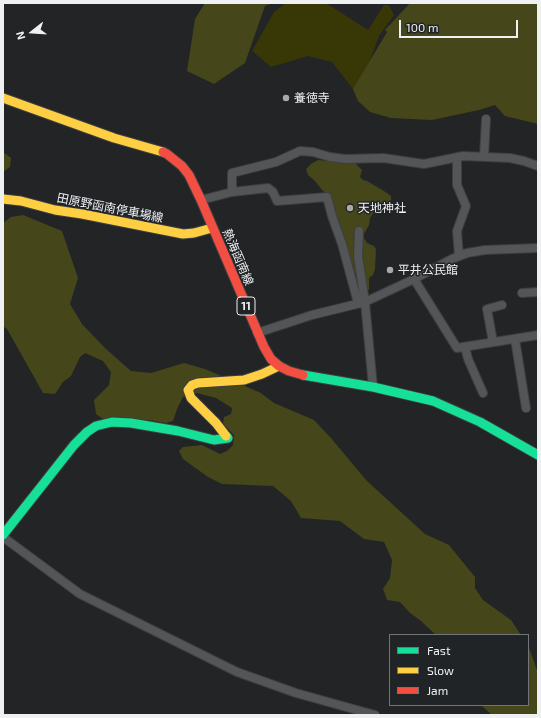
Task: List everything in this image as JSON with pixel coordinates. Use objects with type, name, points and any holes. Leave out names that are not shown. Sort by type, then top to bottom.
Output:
[{"type":"main road","name":"熱海函南線","points":[[3,98],[114,138],[167,154],[182,166],[189,175],[201,200],[264,347],[271,359],[279,366],[300,374],[373,387],[433,401],[480,422],[538,455]]},
{"type":"main road","name":"田原野函南停車場線","points":[[3,198],[55,210],[183,234],[194,233],[212,228]]},
{"type":"main road","points":[[3,536],[74,445],[87,432],[96,426],[112,422],[131,423],[178,431],[214,440],[228,438],[216,423],[191,398],[188,390],[192,385],[198,383],[244,380],[279,366]]},
{"type":"street","points":[[484,157],[486,119]]},
{"type":"street","points":[[232,192],[232,173],[276,162],[300,151],[313,152],[330,157],[345,159],[383,158],[424,164],[457,157],[510,158],[538,166]]},
{"type":"street","points":[[457,157],[457,185],[466,206],[457,230],[459,256]]},
{"type":"street","points":[[201,200],[232,192],[268,188],[273,192],[277,201],[327,197],[361,302]]},
{"type":"street","points":[[359,231],[358,256],[361,302],[373,387]]},
{"type":"street","points":[[257,332],[361,302],[414,280],[459,256],[485,250],[538,248]]},
{"type":"street","points":[[414,280],[457,348],[538,335]]},
{"type":"street","points":[[522,293],[538,292]]},
{"type":"street","points":[[493,342],[487,309],[502,306]]},
{"type":"street","points":[[515,339],[526,408]]},
{"type":"street","points":[[465,347],[468,359],[483,393]]},
{"type":"street","points":[[3,536],[80,594],[237,672],[296,693],[375,715]]},
{"type":"shaded area","points":[[205,3],[273,3],[265,6],[245,63],[214,84],[187,71],[195,19]]},
{"type":"shaded area","points":[[286,3],[326,3],[368,30],[384,5],[389,5],[394,15],[379,36],[366,71],[353,89],[332,62],[308,56],[271,67],[252,51],[274,12]]},
{"type":"shaded area","points":[[410,3],[538,3],[538,124],[505,116],[495,105],[432,120],[391,118],[370,112],[358,101],[353,89],[387,32],[385,30]]},
{"type":"shaded area","points":[[3,152],[11,158],[10,167],[3,172]]},
{"type":"shaded area","points":[[318,160],[340,162],[350,160],[362,170],[360,177],[363,180],[391,196],[388,209],[376,209],[370,218],[369,225],[364,234],[364,238],[367,243],[374,246],[376,249],[375,269],[373,275],[369,278],[369,289],[367,292],[358,292],[345,245],[344,236],[340,232],[331,210],[332,201],[329,194],[323,191],[308,175],[306,169]]},
{"type":"shaded area","points":[[23,215],[62,231],[78,278],[70,304],[82,324],[106,349],[131,371],[151,373],[184,363],[205,369],[261,393],[274,403],[314,420],[366,480],[425,534],[449,545],[475,577],[475,588],[483,600],[511,620],[520,634],[435,634],[410,613],[400,602],[387,600],[383,589],[390,578],[392,560],[384,542],[364,539],[340,521],[301,518],[291,501],[273,486],[222,484],[208,477],[183,459],[179,451],[183,447],[202,445],[220,454],[227,451],[233,445],[234,435],[223,424],[224,417],[231,414],[232,408],[216,398],[197,393],[183,397],[173,421],[166,423],[149,420],[103,419],[96,414],[94,400],[109,385],[111,372],[103,361],[85,353],[80,357],[71,376],[63,382],[55,394],[43,393],[7,329],[3,326],[3,223],[11,217]]},
{"type":"shaded area","points":[[529,648],[538,673],[538,715],[492,715],[482,706],[529,706]]},
{"type":"traffic: fast","points":[[303,375],[373,387],[433,401],[480,422],[538,455]]},
{"type":"traffic: fast","points":[[3,535],[74,445],[87,432],[96,426],[112,422],[131,423],[178,431],[214,440],[228,438],[226,436]]},
{"type":"traffic: slow","points":[[3,98],[114,138],[163,152]]},
{"type":"traffic: slow","points":[[3,199],[21,201],[55,210],[183,234],[194,233],[212,228]]},
{"type":"traffic: slow","points":[[226,436],[216,423],[191,398],[188,390],[192,385],[198,383],[244,380],[279,366]]},
{"type":"traffic: jam","points":[[163,152],[182,166],[189,175],[264,347],[271,359],[279,366],[303,375]]},
{"type":"place","name":"養徳寺","points":[[286,98]]},
{"type":"place","name":"天地神社","points":[[350,208]]},
{"type":"place","name":"平井公民館","points":[[390,270]]}]
